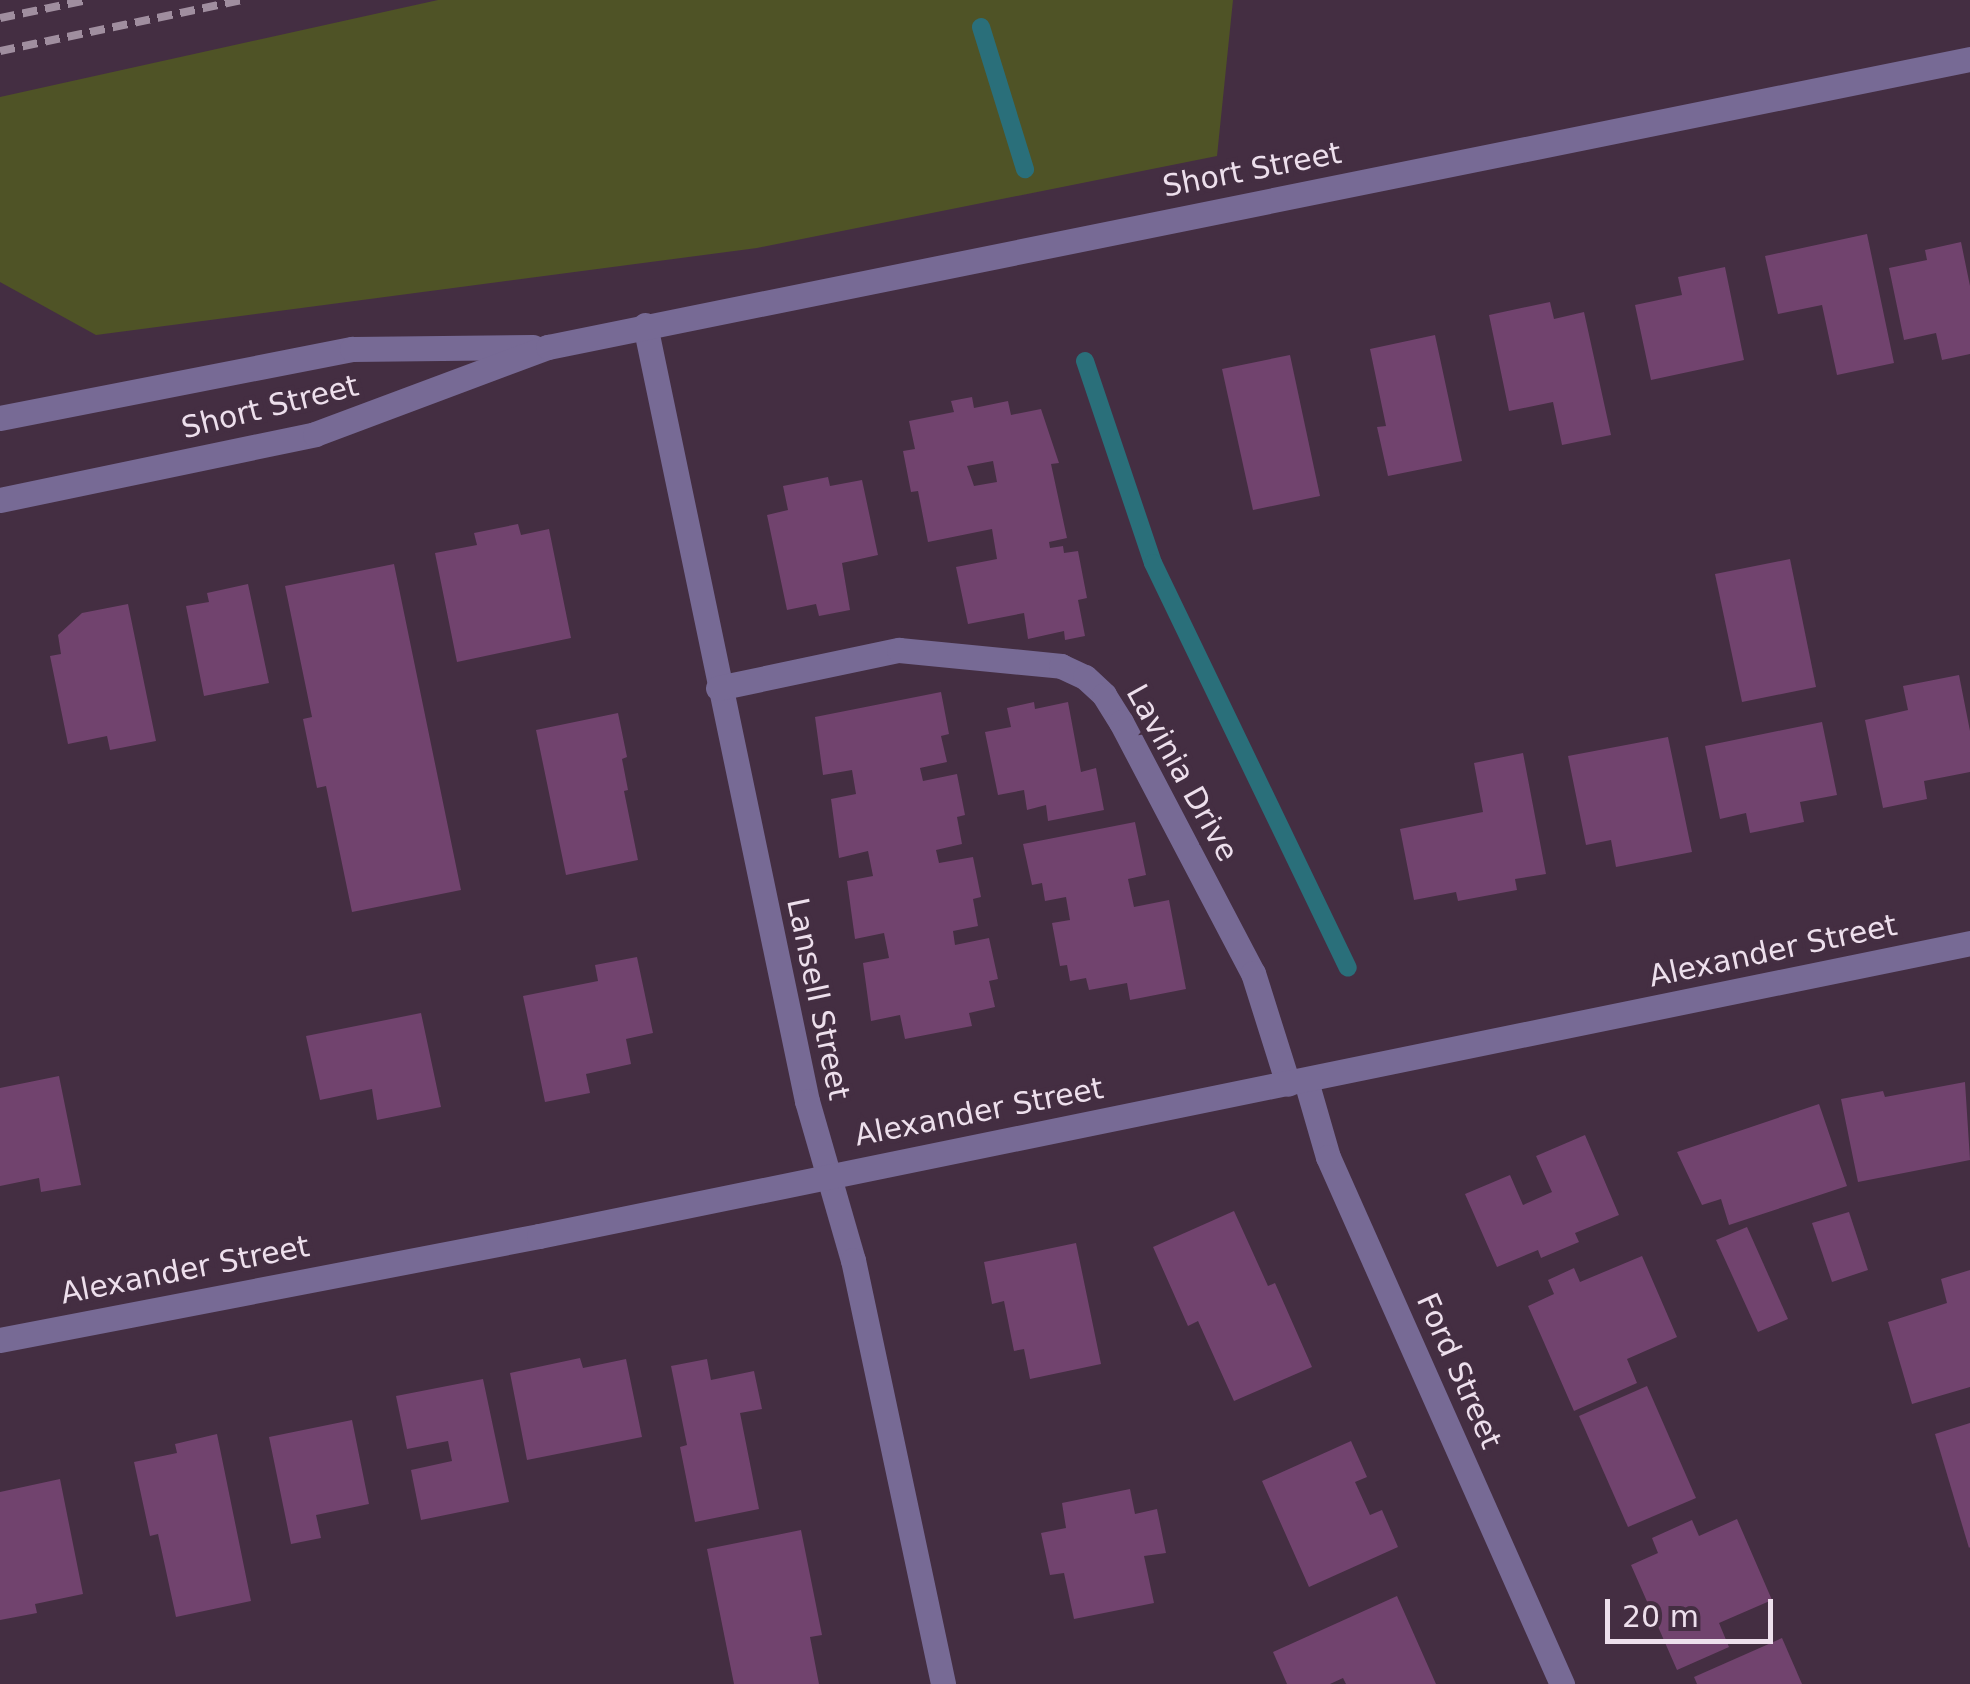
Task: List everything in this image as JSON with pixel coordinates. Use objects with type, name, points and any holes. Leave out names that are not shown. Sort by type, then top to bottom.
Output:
[{"type":"street","name":"Short Street","points":[[0,500],[315,434],[548,347],[646,325],[1970,59]]},
{"type":"street","name":"Lansell Street","points":[[646,325],[718,688],[826,1175],[853,1260],[943,1684]]},
{"type":"street","name":"Short Street","points":[[0,418],[352,349],[548,347]]},
{"type":"street","name":"Lavinia Drive","points":[[718,688],[898,650],[1061,666],[1085,676],[1104,695],[1121,722],[1253,973],[1297,1082]]},
{"type":"street","name":"Alexander Street","points":[[0,1340],[1297,1082],[1970,942]]},
{"type":"street","name":"Ford Street","points":[[1297,1082],[1562,1684]]},
{"type":"green space","points":[[438,0],[1233,0],[1217,156],[757,248],[96,335],[0,282],[0,97]]},
{"type":"building","points":[[1867,234],[1894,363],[1837,375],[1822,305],[1778,314],[1765,256]]},
{"type":"building","points":[[1961,242],[1970,286],[1970,354],[1942,360],[1936,333],[1904,340],[1889,268],[1927,260],[1925,250]]},
{"type":"building","points":[[1725,267],[1744,360],[1651,380],[1635,305],[1682,295],[1678,277]]},
{"type":"building","points":[[1550,302],[1554,319],[1584,312],[1611,435],[1562,445],[1553,402],[1509,411],[1489,315]]},
{"type":"building","points":[[1435,335],[1462,461],[1388,476],[1377,427],[1386,426],[1370,349]]},
{"type":"building","points":[[1290,355],[1320,496],[1253,510],[1222,369]]},
{"type":"building","points":[[972,397],[974,408],[1008,401],[1011,415],[1041,409],[1059,463],[1051,464],[1067,538],[1049,542],[1050,548],[1063,546],[1064,553],[1078,551],[1087,598],[1078,600],[1085,636],[1065,640],[1064,631],[1028,639],[1024,613],[968,624],[956,567],[997,559],[992,529],[928,542],[918,491],[911,492],[903,451],[915,449],[909,421],[954,412],[951,401]],"holes":[[[993,461],[997,482],[974,486],[967,466]]]},
{"type":"building","points":[[828,477],[830,486],[862,480],[878,555],[842,563],[850,610],[819,616],[816,604],[787,610],[767,515],[788,510],[783,486]]},
{"type":"building","points":[[518,524],[521,535],[549,529],[571,638],[457,662],[435,553],[477,545],[474,533]]},
{"type":"building","points":[[1790,559],[1816,687],[1742,702],[1715,574]]},
{"type":"building","points":[[394,564],[461,890],[352,912],[326,786],[317,788],[303,719],[312,717],[285,586]]},
{"type":"building","points":[[248,584],[269,683],[204,696],[186,606],[209,602],[207,593]]},
{"type":"building","points":[[128,604],[156,741],[110,750],[107,736],[68,744],[50,656],[61,654],[58,635],[82,613]]},
{"type":"building","points":[[1959,675],[1970,731],[1970,772],[1924,781],[1927,799],[1883,808],[1865,720],[1908,710],[1903,686]]},
{"type":"building","points":[[941,692],[949,734],[941,736],[947,762],[920,768],[923,781],[957,774],[965,815],[957,817],[962,844],[936,850],[939,863],[973,857],[981,897],[973,899],[978,926],[953,931],[955,945],[989,938],[998,979],[989,981],[995,1007],[969,1013],[972,1026],[905,1039],[900,1015],[871,1021],[863,963],[889,958],[884,933],[855,939],[847,881],[873,876],[868,851],[839,858],[831,799],[856,794],[852,770],[823,775],[815,717]]},
{"type":"building","points":[[1034,702],[1035,709],[1068,702],[1081,772],[1096,768],[1104,810],[1048,821],[1046,805],[1027,810],[1024,790],[998,795],[985,732],[1011,727],[1007,708]]},
{"type":"building","points":[[618,713],[627,757],[622,759],[628,790],[624,791],[638,860],[566,875],[536,730]]},
{"type":"building","points":[[1822,722],[1837,795],[1800,802],[1804,822],[1750,833],[1746,813],[1720,819],[1705,746]]},
{"type":"building","points":[[1668,737],[1692,852],[1616,867],[1611,840],[1586,845],[1568,756]]},
{"type":"building","points":[[1523,753],[1546,874],[1515,879],[1517,890],[1458,901],[1456,892],[1414,900],[1400,829],[1483,812],[1474,763]]},
{"type":"building","points":[[1135,822],[1146,875],[1128,879],[1134,907],[1169,900],[1186,989],[1130,1000],[1127,983],[1089,990],[1086,978],[1070,981],[1067,965],[1060,966],[1052,923],[1070,920],[1066,897],[1045,901],[1042,883],[1032,885],[1023,844]]},
{"type":"building","points":[[637,957],[653,1033],[626,1039],[631,1064],[586,1074],[590,1093],[545,1102],[523,996],[598,981],[595,965]]},
{"type":"building","points":[[421,1013],[441,1107],[377,1120],[372,1089],[320,1100],[306,1036]]},
{"type":"building","points":[[59,1076],[81,1185],[41,1192],[39,1178],[0,1186],[0,1088]]},
{"type":"building","points":[[1965,1082],[1970,1160],[1858,1182],[1841,1099],[1883,1091],[1885,1097]]},
{"type":"building","points":[[1819,1104],[1847,1186],[1729,1225],[1721,1199],[1702,1205],[1677,1152]]},
{"type":"building","points":[[1585,1135],[1619,1215],[1575,1233],[1579,1242],[1541,1258],[1538,1250],[1497,1267],[1465,1194],[1510,1175],[1523,1205],[1552,1192],[1536,1156]]},
{"type":"building","points":[[1234,1211],[1268,1286],[1275,1283],[1312,1367],[1234,1401],[1198,1321],[1188,1326],[1153,1247]]},
{"type":"building","points":[[1849,1212],[1868,1270],[1832,1282],[1812,1223]]},
{"type":"building","points":[[1747,1227],[1788,1319],[1758,1332],[1716,1240]]},
{"type":"building","points":[[1076,1243],[1101,1364],[1030,1379],[1024,1349],[1014,1351],[1004,1301],[992,1304],[984,1262]]},
{"type":"building","points":[[1642,1256],[1677,1337],[1627,1359],[1637,1383],[1574,1411],[1528,1306],[1554,1294],[1548,1280],[1574,1268],[1580,1282]]},
{"type":"building","points":[[1970,1270],[1970,1387],[1912,1404],[1888,1322],[1947,1303],[1941,1279]]},
{"type":"building","points":[[580,1358],[583,1368],[626,1359],[642,1437],[527,1460],[510,1373]]},
{"type":"building","points":[[707,1359],[711,1380],[754,1371],[762,1409],[740,1413],[759,1509],[695,1522],[680,1447],[687,1445],[671,1366]]},
{"type":"building","points":[[483,1379],[509,1502],[421,1520],[411,1470],[452,1461],[448,1441],[407,1449],[396,1396]]},
{"type":"building","points":[[1647,1386],[1696,1498],[1628,1527],[1579,1416]]},
{"type":"building","points":[[352,1420],[369,1504],[316,1515],[321,1538],[291,1544],[269,1437]]},
{"type":"building","points":[[1970,1423],[1970,1547],[1969,1548],[1935,1434]]},
{"type":"building","points":[[217,1434],[251,1601],[176,1617],[158,1534],[150,1536],[134,1462],[177,1453],[175,1444]]},
{"type":"building","points":[[1351,1441],[1367,1477],[1355,1482],[1370,1515],[1382,1510],[1398,1547],[1309,1587],[1262,1481]]},
{"type":"building","points":[[60,1479],[83,1594],[35,1604],[37,1613],[0,1620],[0,1492]]},
{"type":"building","points":[[1130,1489],[1135,1514],[1157,1509],[1166,1553],[1144,1556],[1154,1603],[1074,1619],[1064,1573],[1050,1575],[1041,1533],[1066,1528],[1062,1503]]},
{"type":"building","points":[[1737,1519],[1772,1600],[1719,1623],[1729,1647],[1677,1670],[1631,1565],[1658,1553],[1652,1538],[1692,1520],[1699,1536]]},
{"type":"building","points":[[801,1530],[822,1635],[810,1637],[819,1684],[734,1684],[707,1549]]},
{"type":"building","points":[[1397,1596],[1436,1684],[1346,1684],[1343,1678],[1330,1684],[1287,1684],[1273,1652]]},
{"type":"building","points":[[1782,1638],[1802,1684],[1697,1684],[1694,1677]]},
{"type":"waterway","points":[[981,27],[1025,169]]},
{"type":"waterway","points":[[1085,361],[1153,563],[1348,968]]},
{"type":"railway","points":[[0,18],[88,0]]},
{"type":"railway","points":[[0,51],[243,0]]}]
